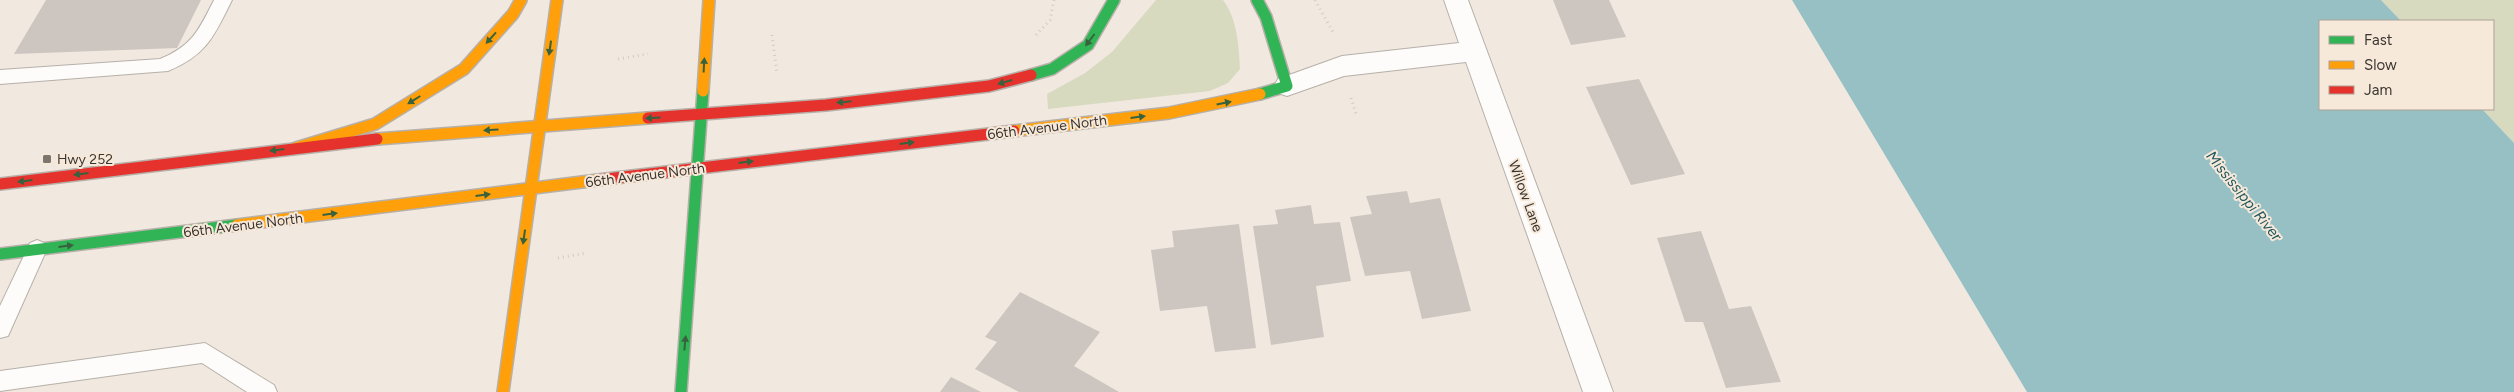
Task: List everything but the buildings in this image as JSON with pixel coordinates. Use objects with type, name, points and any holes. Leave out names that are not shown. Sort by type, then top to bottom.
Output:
[{"type":"main road","points":[[296,148],[375,124],[464,69],[513,14],[521,0]]},
{"type":"main road","points":[[503,392],[557,0]]},
{"type":"main road","points":[[681,392],[709,0]]},
{"type":"main road","points":[[0,184],[374,139],[826,104],[989,86],[1052,69],[1088,45],[1114,0]]},
{"type":"main road","points":[[1257,0],[1266,17],[1287,86]]},
{"type":"main road","name":"66th Avenue North","points":[[0,254],[697,168],[1176,112],[1228,103],[1287,86]]},
{"type":"street","name":"Willow Lane","points":[[1456,0],[1595,392]]},
{"type":"street","name":"66th Avenue North","points":[[1287,86],[1342,66],[1473,51]]},
{"type":"lane","points":[[0,77],[161,66],[182,59],[199,46],[223,0]]},
{"type":"lane","points":[[0,329],[37,249]]},
{"type":"lane","points":[[0,381],[205,353],[266,392]]},
{"type":"path","points":[[1032,38],[1045,28],[1054,13],[1054,0]]},
{"type":"path","points":[[1315,0],[1331,26],[1342,66]]},
{"type":"path","points":[[772,35],[776,74],[786,73]]},
{"type":"path","points":[[618,59],[648,54]]},
{"type":"path","points":[[557,258],[587,253]]},
{"type":"green space","points":[[1156,0],[1223,0],[1228,7],[1234,24],[1240,60],[1240,69],[1228,83],[1210,91],[1048,109],[1047,94],[1085,73],[1112,52]]},
{"type":"green space","points":[[2381,0],[2514,0],[2514,143],[2483,110],[2494,110],[2494,20],[2400,20]]},
{"type":"water","name":"Mississippi River","points":[[1792,0],[2381,0],[2400,20],[2319,20],[2319,110],[2483,110],[2514,143],[2514,392],[2027,392]]},
{"type":"traffic: fast","points":[[1031,75],[1052,69],[1088,45],[1114,0]]},
{"type":"traffic: fast","points":[[1257,0],[1266,17],[1287,86],[1260,94]]},
{"type":"traffic: fast","points":[[681,392],[703,91]]},
{"type":"traffic: fast","points":[[0,254],[237,225]]},
{"type":"traffic: slow","points":[[296,148],[375,124],[464,69],[513,14],[521,0]]},
{"type":"traffic: slow","points":[[503,392],[557,0]]},
{"type":"traffic: slow","points":[[703,91],[709,0]]},
{"type":"traffic: slow","points":[[1014,131],[1169,113],[1230,102],[1260,94]]},
{"type":"traffic: slow","points":[[377,139],[648,118]]},
{"type":"traffic: slow","points":[[237,225],[598,180]]},
{"type":"traffic: jam","points":[[648,118],[826,105],[989,86],[1031,75]]},
{"type":"traffic: jam","points":[[598,180],[1014,131]]},
{"type":"traffic: jam","points":[[0,184],[377,139]]},
{"type":"place","name":"Hwy 252","points":[[47,159]]}]
